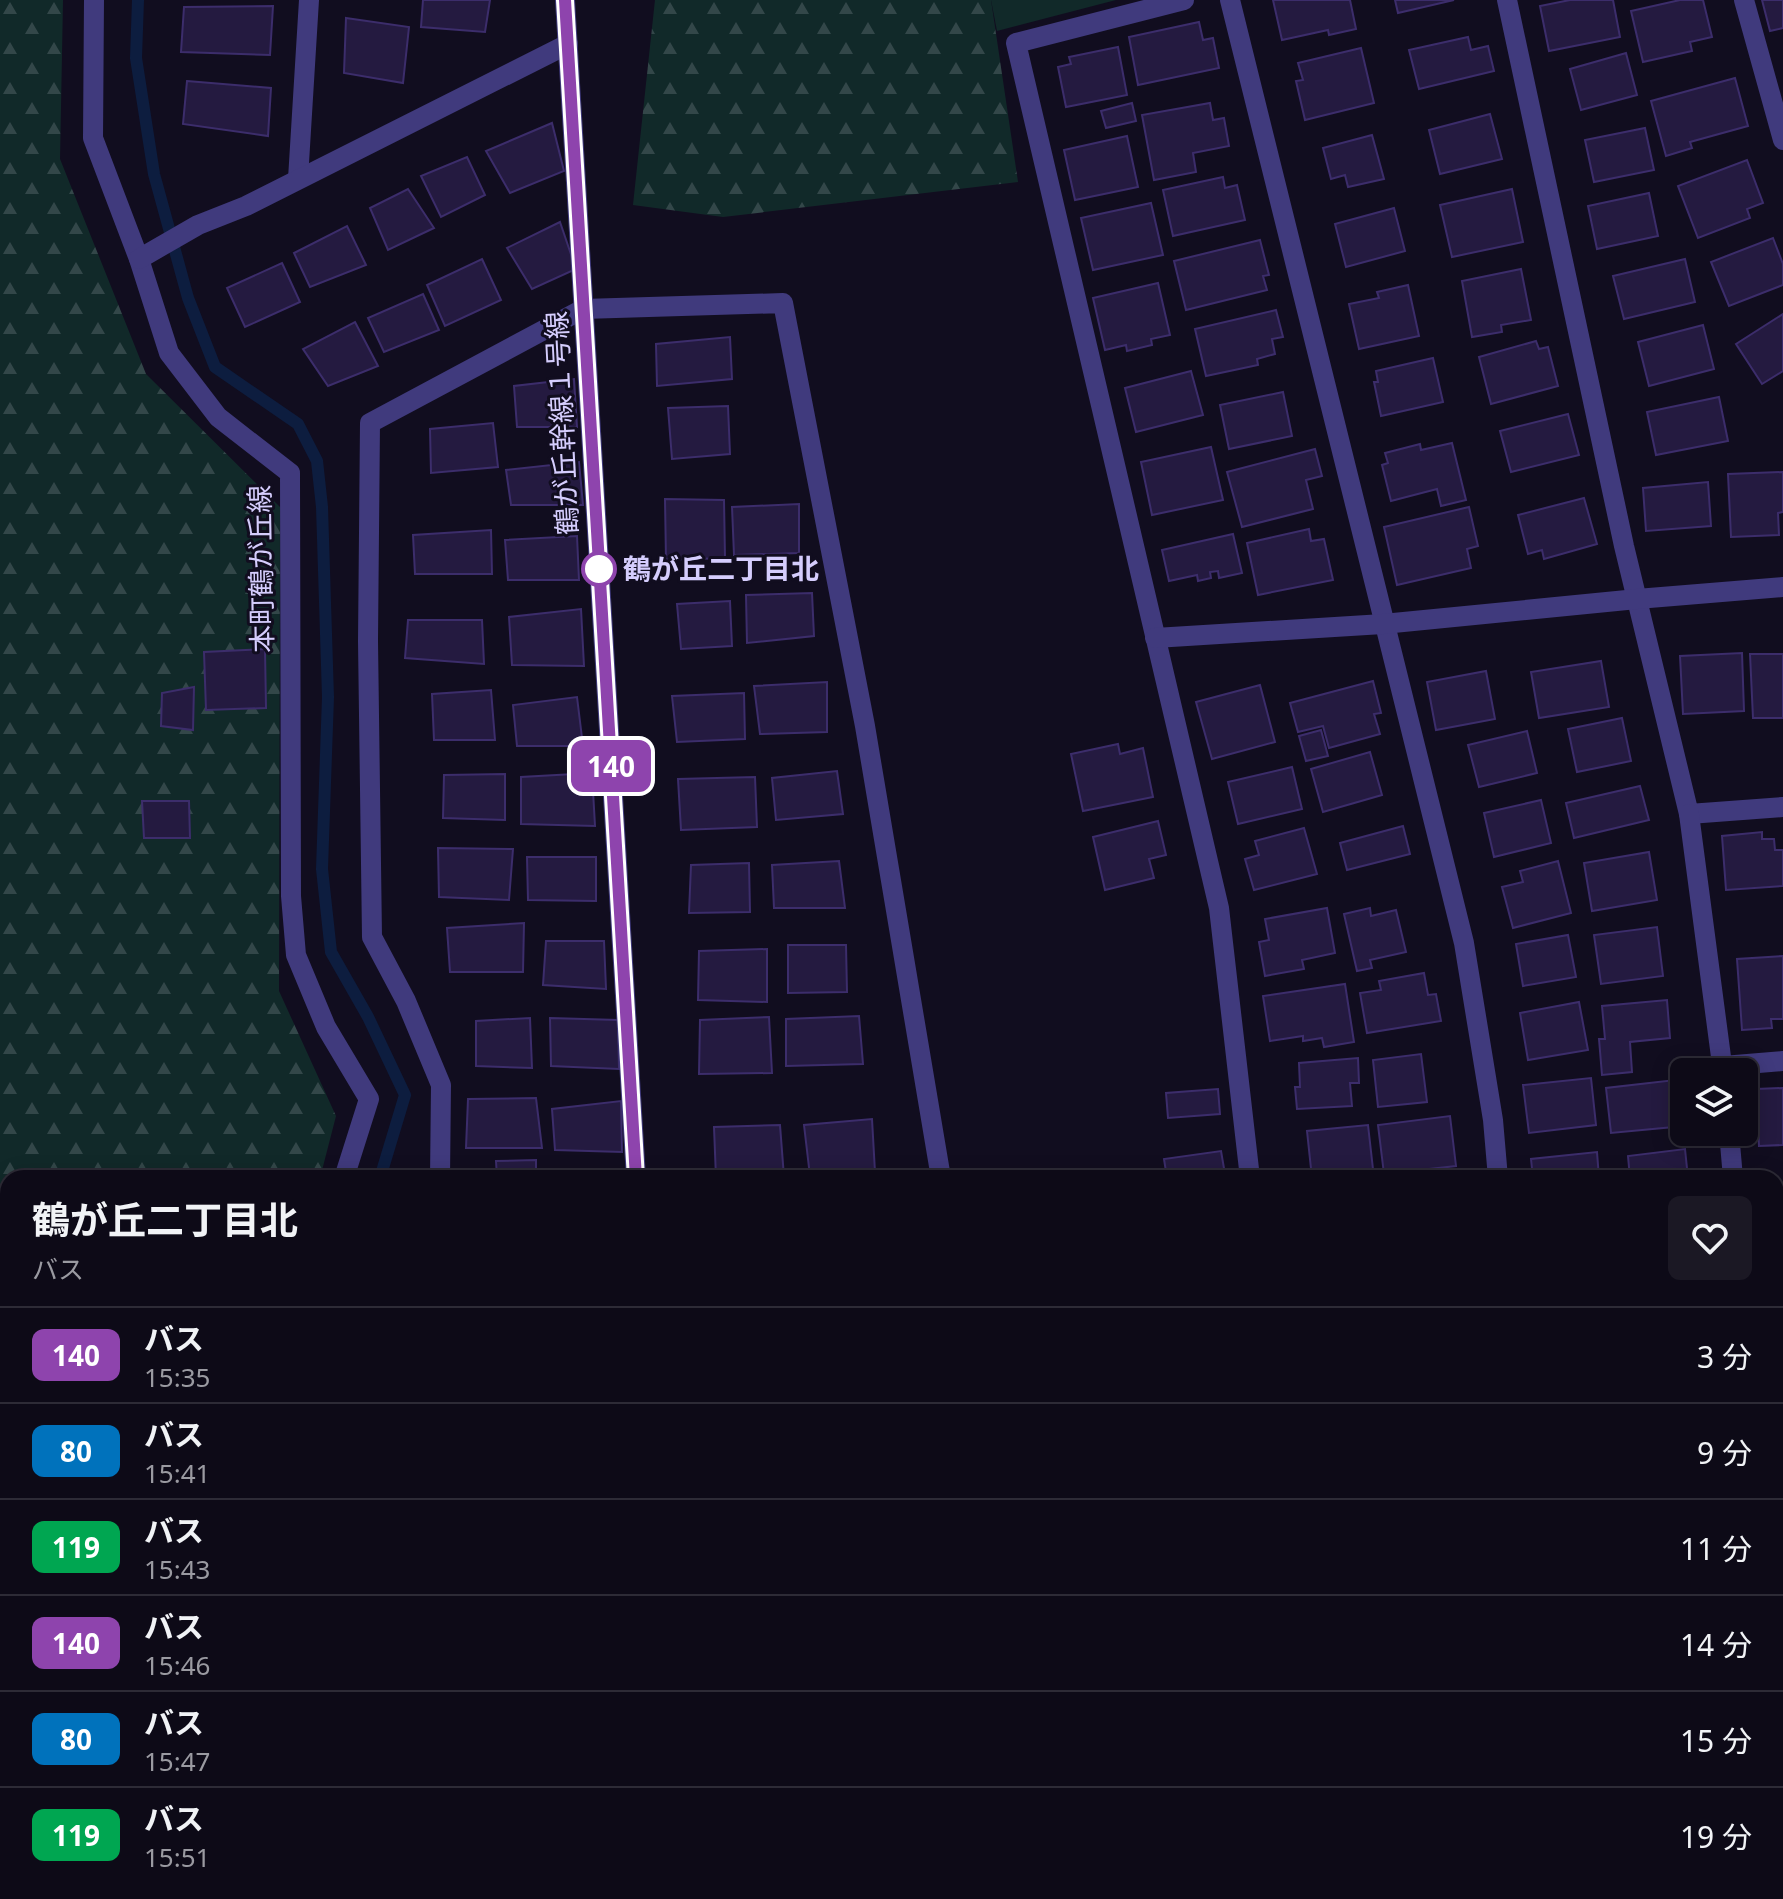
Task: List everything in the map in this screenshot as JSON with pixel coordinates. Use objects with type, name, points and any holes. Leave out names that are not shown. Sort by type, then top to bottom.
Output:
[{"type":"street","name":"本町鶴が丘線","points":[[94,0],[93,138],[146,255],[169,353],[218,417],[290,473],[291,896],[296,955],[326,1027],[369,1099],[347,1170]]},
{"type":"street","points":[[298,179],[309,0]]},
{"type":"street","name":"鶴が丘幹線１号線","points":[[565,0],[636,1170]]},
{"type":"street","points":[[1184,0],[1016,43],[1219,908],[1249,1170]]},
{"type":"street","points":[[1230,0],[1464,943],[1493,1120],[1497,1170]]},
{"type":"street","points":[[1507,0],[1637,599],[1689,814],[1722,1058]]},
{"type":"street","points":[[1744,0],[1783,140]]},
{"type":"street","points":[[146,255],[198,225],[246,206],[568,44]]},
{"type":"street","points":[[440,1170],[441,1085],[406,1001],[372,937],[368,641],[370,423],[583,309],[783,303],[865,726],[940,1170]]},
{"type":"street","points":[[1155,638],[1383,624],[1783,587]]},
{"type":"street","points":[[1689,814],[1783,807]]},
{"type":"street","points":[[1758,1064],[1783,1061]]},
{"type":"street","points":[[1730,1146],[1732,1170]]},
{"type":"green space","points":[[0,0],[63,0],[60,159],[146,374],[280,507],[279,991],[336,1116],[322,1170],[0,1170]]},
{"type":"green space","points":[[655,0],[991,0],[1018,182],[723,217],[633,205]]},
{"type":"green space","points":[[991,0],[1116,0],[997,31]]},
{"type":"building","points":[[423,0],[490,0],[485,32],[421,27]]},
{"type":"building","points":[[1273,0],[1350,0],[1356,29],[1329,35],[1328,30],[1282,40]]},
{"type":"building","points":[[1395,0],[1454,0],[1398,13]]},
{"type":"building","points":[[1570,0],[1613,0],[1620,37],[1549,51],[1540,6]]},
{"type":"building","points":[[1680,0],[1703,0],[1712,37],[1690,42],[1692,51],[1643,62],[1631,11]]},
{"type":"building","points":[[1762,0],[1783,0],[1783,28],[1770,31]]},
{"type":"building","points":[[273,6],[270,55],[181,52],[184,7]]},
{"type":"building","points":[[346,18],[409,27],[403,83],[344,73]]},
{"type":"building","points":[[1199,22],[1203,40],[1213,38],[1219,68],[1138,85],[1129,37]]},
{"type":"building","points":[[1468,37],[1471,50],[1488,46],[1494,71],[1419,89],[1409,50]]},
{"type":"building","points":[[1118,47],[1127,95],[1066,107],[1058,67],[1071,64],[1069,57]]},
{"type":"building","points":[[1361,48],[1374,103],[1305,120],[1296,81],[1303,80],[1298,63]]},
{"type":"building","points":[[1626,53],[1637,95],[1581,110],[1570,69]]},
{"type":"building","points":[[1735,78],[1748,126],[1690,142],[1692,148],[1666,156],[1651,101]]},
{"type":"building","points":[[187,81],[271,88],[268,136],[183,124]]},
{"type":"building","points":[[1132,103],[1136,121],[1106,128],[1101,111]]},
{"type":"building","points":[[1210,103],[1213,120],[1224,118],[1229,146],[1193,153],[1196,172],[1154,180],[1142,115]]},
{"type":"building","points":[[1490,114],[1502,159],[1440,174],[1429,130]]},
{"type":"building","points":[[552,123],[564,171],[510,193],[486,151]]},
{"type":"building","points":[[1645,128],[1654,170],[1594,182],[1585,140]]},
{"type":"building","points":[[1372,135],[1384,179],[1348,187],[1345,175],[1331,179],[1323,148]]},
{"type":"building","points":[[1127,136],[1138,187],[1075,200],[1064,150]]},
{"type":"building","points":[[467,157],[485,195],[441,217],[421,176]]},
{"type":"building","points":[[1747,160],[1763,203],[1747,209],[1750,218],[1698,238],[1678,186]]},
{"type":"building","points":[[1223,177],[1225,188],[1237,185],[1245,220],[1173,236],[1163,190]]},
{"type":"building","points":[[408,189],[434,228],[388,250],[370,208]]},
{"type":"building","points":[[1512,189],[1523,242],[1452,257],[1440,205]]},
{"type":"building","points":[[1649,193],[1658,236],[1597,249],[1588,206]]},
{"type":"building","points":[[1151,203],[1163,255],[1093,270],[1081,218]]},
{"type":"building","points":[[1394,208],[1405,251],[1346,267],[1335,224]]},
{"type":"building","points":[[560,222],[576,269],[532,289],[507,248]]},
{"type":"building","points":[[347,226],[366,265],[310,287],[294,253]]},
{"type":"building","points":[[1773,238],[1783,264],[1783,285],[1729,306],[1711,262]]},
{"type":"building","points":[[1260,240],[1269,275],[1263,276],[1267,290],[1186,310],[1174,261]]},
{"type":"building","points":[[482,259],[501,300],[445,326],[427,285]]},
{"type":"building","points":[[1685,259],[1695,302],[1624,319],[1613,276]]},
{"type":"building","points":[[282,263],[300,302],[245,327],[227,288]]},
{"type":"building","points":[[1521,269],[1531,320],[1501,325],[1502,332],[1472,337],[1462,281]]},
{"type":"building","points":[[1158,283],[1170,335],[1151,339],[1152,345],[1127,351],[1126,345],[1105,350],[1093,298]]},
{"type":"building","points":[[1408,285],[1419,336],[1359,349],[1349,304],[1379,298],[1377,292]]},
{"type":"building","points":[[423,294],[439,330],[384,352],[368,318]]},
{"type":"building","points":[[1276,310],[1283,337],[1272,339],[1275,354],[1257,359],[1258,365],[1206,376],[1195,329]]},
{"type":"building","points":[[1783,314],[1783,371],[1762,384],[1736,344]]},
{"type":"building","points":[[355,322],[378,366],[328,386],[303,349]]},
{"type":"building","points":[[1703,325],[1714,369],[1649,386],[1638,342]]},
{"type":"building","points":[[730,337],[732,379],[657,386],[656,344]]},
{"type":"building","points":[[1536,341],[1539,349],[1548,347],[1558,386],[1491,404],[1479,357]]},
{"type":"building","points":[[1433,358],[1443,402],[1381,416],[1374,382],[1378,382],[1376,371]]},
{"type":"building","points":[[1191,371],[1203,415],[1136,432],[1125,388]]},
{"type":"building","points":[[574,379],[577,427],[517,427],[514,386]]},
{"type":"building","points":[[1283,392],[1292,436],[1229,449],[1220,405]]},
{"type":"building","points":[[1719,397],[1728,441],[1656,455],[1647,412]]},
{"type":"building","points":[[728,406],[730,454],[672,459],[668,408]]},
{"type":"building","points":[[1568,414],[1579,455],[1511,472],[1500,431]]},
{"type":"building","points":[[493,423],[498,467],[431,473],[430,429]]},
{"type":"building","points":[[1452,443],[1466,500],[1441,506],[1437,489],[1391,501],[1382,465],[1388,463],[1385,453],[1420,444],[1421,450]]},
{"type":"building","points":[[1211,447],[1223,500],[1152,515],[1141,462]]},
{"type":"building","points":[[1315,449],[1322,476],[1306,480],[1313,509],[1242,527],[1227,472]]},
{"type":"building","points":[[579,462],[583,505],[511,505],[506,470]]},
{"type":"building","points":[[1783,472],[1783,512],[1778,513],[1779,535],[1731,537],[1728,474]]},
{"type":"building","points":[[1708,482],[1711,526],[1646,531],[1643,488]]},
{"type":"building","points":[[1584,498],[1597,544],[1544,559],[1542,550],[1528,554],[1518,515]]},
{"type":"building","points":[[665,499],[724,500],[725,558],[666,560]]},
{"type":"building","points":[[799,504],[799,553],[734,555],[732,507]]},
{"type":"building","points":[[1469,507],[1478,546],[1467,549],[1471,568],[1397,585],[1384,527]]},
{"type":"building","points":[[1309,529],[1311,541],[1324,539],[1333,580],[1258,595],[1247,543]]},
{"type":"building","points":[[491,530],[492,574],[415,574],[413,535]]},
{"type":"building","points":[[1233,534],[1242,573],[1219,578],[1218,571],[1210,572],[1211,578],[1198,581],[1197,575],[1169,581],[1162,550]]},
{"type":"building","points":[[577,536],[579,580],[508,580],[505,540]]},
{"type":"building","points":[[812,593],[814,636],[747,643],[746,595]]},
{"type":"building","points":[[730,601],[732,646],[681,649],[677,604]]},
{"type":"building","points":[[581,609],[584,666],[512,665],[509,617]]},
{"type":"building","points":[[408,620],[482,620],[484,664],[405,658]]},
{"type":"building","points":[[265,649],[266,708],[206,710],[204,652]]},
{"type":"building","points":[[1742,653],[1744,711],[1683,714],[1680,656]]},
{"type":"building","points":[[1750,654],[1783,654],[1783,718],[1753,718]]},
{"type":"building","points":[[1601,661],[1609,707],[1539,718],[1531,672]]},
{"type":"building","points":[[1486,671],[1495,719],[1436,730],[1427,682]]},
{"type":"building","points":[[1373,681],[1381,713],[1374,714],[1380,734],[1329,748],[1323,726],[1298,732],[1290,703]]},
{"type":"building","points":[[827,682],[827,732],[760,734],[754,686]]},
{"type":"building","points":[[1260,685],[1275,742],[1212,759],[1196,702]]},
{"type":"building","points":[[194,687],[193,730],[161,726],[162,693]]},
{"type":"building","points":[[491,690],[495,740],[434,740],[432,694]]},
{"type":"building","points":[[744,693],[745,739],[677,742],[672,696]]},
{"type":"building","points":[[577,697],[583,746],[517,746],[513,705]]},
{"type":"building","points":[[1622,718],[1631,761],[1577,772],[1568,729]]},
{"type":"building","points":[[1321,730],[1328,756],[1306,761],[1299,736]]},
{"type":"building","points":[[1527,731],[1537,773],[1479,787],[1468,745]]},
{"type":"building","points":[[1118,744],[1120,754],[1143,748],[1153,797],[1083,811],[1071,754]]},
{"type":"building","points":[[1370,752],[1382,795],[1323,812],[1311,769]]},
{"type":"building","points":[[1292,767],[1302,809],[1238,824],[1228,782]]},
{"type":"building","points":[[837,771],[843,814],[776,820],[772,778]]},
{"type":"building","points":[[592,773],[595,826],[521,824],[521,777]]},
{"type":"building","points":[[505,774],[505,820],[443,818],[444,775]]},
{"type":"building","points":[[755,777],[757,827],[681,830],[678,779]]},
{"type":"building","points":[[1640,786],[1649,820],[1574,838],[1566,803]]},
{"type":"building","points":[[1541,800],[1551,843],[1494,857],[1484,813]]},
{"type":"building","points":[[142,801],[189,801],[190,838],[144,838]]},
{"type":"building","points":[[1158,821],[1166,855],[1149,859],[1154,878],[1105,890],[1093,837]]},
{"type":"building","points":[[1403,826],[1410,854],[1347,870],[1340,843]]},
{"type":"building","points":[[1304,828],[1317,874],[1254,890],[1245,859],[1259,855],[1255,841]]},
{"type":"building","points":[[1762,832],[1762,839],[1774,839],[1775,850],[1783,850],[1783,886],[1726,890],[1722,836]]},
{"type":"building","points":[[438,848],[513,849],[509,900],[439,897]]},
{"type":"building","points":[[1649,852],[1657,900],[1592,911],[1584,863]]},
{"type":"building","points":[[527,857],[596,857],[596,901],[528,900]]},
{"type":"building","points":[[839,861],[845,908],[774,908],[772,865]]},
{"type":"building","points":[[1558,861],[1571,913],[1513,928],[1502,887],[1523,882],[1520,871]]},
{"type":"building","points":[[749,863],[750,912],[689,913],[691,865]]},
{"type":"building","points":[[1327,908],[1335,953],[1302,960],[1304,969],[1265,976],[1259,942],[1269,940],[1265,919]]},
{"type":"building","points":[[1370,908],[1371,916],[1396,910],[1406,952],[1370,960],[1372,968],[1357,971],[1344,914]]},
{"type":"building","points":[[524,923],[523,972],[450,972],[447,928]]},
{"type":"building","points":[[1657,927],[1663,976],[1601,984],[1594,935]]},
{"type":"building","points":[[1568,935],[1576,977],[1523,986],[1516,944]]},
{"type":"building","points":[[546,941],[604,941],[606,989],[543,985]]},
{"type":"building","points":[[788,945],[846,945],[847,992],[788,993]]},
{"type":"building","points":[[767,949],[767,1002],[698,1000],[699,951]]},
{"type":"building","points":[[1783,956],[1783,1019],[1771,1019],[1772,1028],[1742,1030],[1737,959]]},
{"type":"building","points":[[1424,973],[1428,995],[1436,994],[1441,1021],[1367,1033],[1360,993],[1381,990],[1379,981]]},
{"type":"building","points":[[1345,984],[1354,1042],[1324,1047],[1322,1038],[1303,1041],[1303,1036],[1270,1041],[1263,996]]},
{"type":"building","points":[[1667,1000],[1670,1038],[1630,1042],[1632,1072],[1602,1075],[1599,1039],[1605,1039],[1602,1006]]},
{"type":"building","points":[[1579,1002],[1588,1050],[1528,1060],[1520,1013]]},
{"type":"building","points":[[859,1016],[863,1064],[786,1066],[786,1019]]},
{"type":"building","points":[[769,1017],[772,1073],[699,1074],[700,1020]]},
{"type":"building","points":[[530,1018],[532,1068],[476,1066],[476,1021]]},
{"type":"building","points":[[550,1018],[618,1020],[619,1069],[551,1066]]},
{"type":"building","points":[[1421,1054],[1427,1102],[1378,1107],[1373,1060]]},
{"type":"building","points":[[1358,1058],[1359,1083],[1350,1083],[1352,1106],[1297,1109],[1295,1087],[1300,1087],[1299,1063]]},
{"type":"building","points":[[1591,1078],[1596,1125],[1529,1133],[1523,1085]]},
{"type":"building","points":[[1670,1081],[1670,1127],[1611,1133],[1606,1088]]},
{"type":"building","points":[[1783,1088],[1783,1145],[1759,1146],[1758,1089]]},
{"type":"building","points":[[1218,1089],[1220,1114],[1168,1118],[1166,1093]]},
{"type":"building","points":[[536,1098],[542,1148],[466,1148],[468,1099]]},
{"type":"building","points":[[621,1101],[622,1152],[555,1150],[552,1109]]},
{"type":"building","points":[[1450,1116],[1456,1166],[1384,1170],[1378,1125]]},
{"type":"building","points":[[872,1119],[875,1170],[809,1170],[804,1125]]},
{"type":"building","points":[[780,1125],[783,1170],[716,1170],[714,1127]]},
{"type":"building","points":[[1368,1125],[1373,1170],[1311,1170],[1307,1131]]},
{"type":"building","points":[[1685,1149],[1687,1170],[1629,1170],[1628,1156]]},
{"type":"building","points":[[1221,1151],[1224,1170],[1166,1170],[1164,1159]]},
{"type":"building","points":[[1597,1152],[1598,1170],[1532,1170],[1531,1159]]},
{"type":"building","points":[[536,1160],[536,1170],[497,1170],[496,1161]]},
{"type":"waterway","points":[[138,0],[136,58],[154,174],[188,298],[215,367],[298,424],[317,461],[322,507],[328,697],[322,869],[331,952],[368,1017],[405,1095],[382,1170]]},
{"type":"bus line","name":"140","points":[[565,0],[636,1170]]},
{"type":"place","name":"鶴が丘二丁目北","points":[[599,569]]}]
